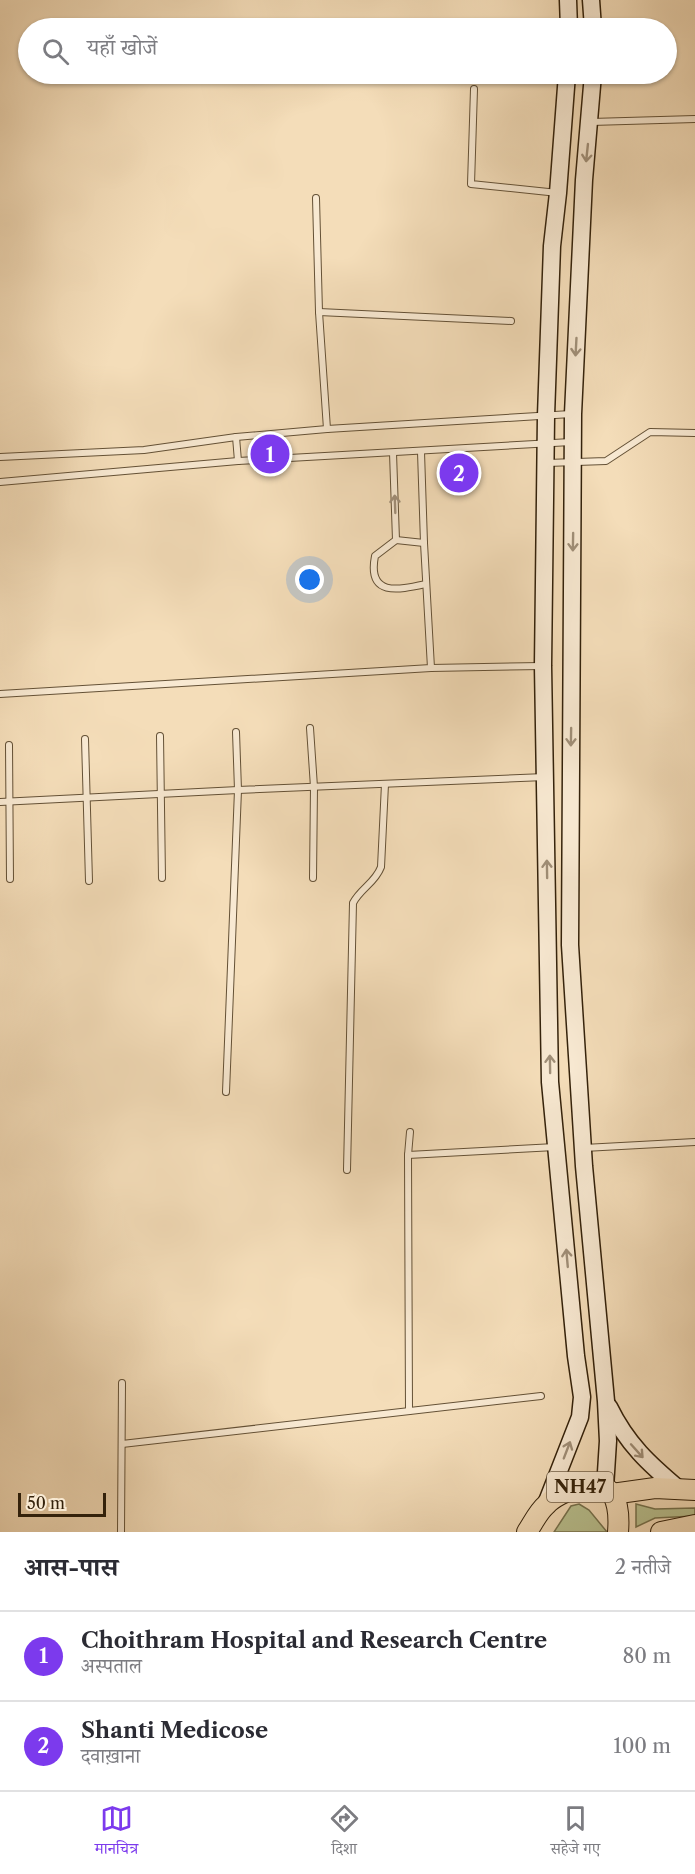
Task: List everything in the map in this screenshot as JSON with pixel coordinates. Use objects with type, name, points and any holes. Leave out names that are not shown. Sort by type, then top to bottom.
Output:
[{"type":"highway","name":"NH47","points":[[527,1532],[546,1504],[562,1492],[579,1487],[609,1491],[617,1509],[618,1532]]},
{"type":"highway","points":[[609,1491],[655,1488],[688,1490]]},
{"type":"highway","points":[[661,1532],[695,1524]]},
{"type":"main road","points":[[568,0],[569,18]]},
{"type":"main road","points":[[591,0],[592,18]]},
{"type":"main road","points":[[546,1504],[580,1417],[582,1397],[576,1356],[550,1082],[543,666],[546,416],[552,246],[566,84]]},
{"type":"main road","points":[[592,84],[584,180],[573,414],[570,945],[583,1148],[606,1401],[609,1491]]},
{"type":"main road","points":[[606,1401],[616,1423],[632,1446],[645,1460],[688,1490]]},
{"type":"lane","points":[[474,89],[471,184],[558,193]]},
{"type":"lane","points":[[590,122],[695,119]]},
{"type":"lane","points":[[316,198],[327,429]]},
{"type":"lane","points":[[320,312],[511,321]]},
{"type":"lane","points":[[0,457],[144,450],[236,437],[327,429],[573,414]]},
{"type":"lane","points":[[546,463],[606,461],[650,432],[695,433]]},
{"type":"lane","points":[[236,437],[238,461]]},
{"type":"lane","points":[[0,482],[238,461],[574,442]]},
{"type":"lane","points":[[421,452],[431,668]]},
{"type":"lane","points":[[393,453],[396,540]]},
{"type":"lane","points":[[424,543],[396,540],[375,556],[373,566],[376,581],[383,587],[426,584]]},
{"type":"lane","points":[[0,694],[431,668],[543,666]]},
{"type":"lane","points":[[310,728],[315,787],[313,878]]},
{"type":"lane","points":[[226,1092],[238,790],[236,732]]},
{"type":"lane","points":[[160,736],[162,878]]},
{"type":"lane","points":[[85,739],[88,881]]},
{"type":"lane","points":[[9,745],[10,879]]},
{"type":"lane","points":[[0,802],[546,777]]},
{"type":"lane","points":[[347,1170],[352,903],[357,895],[377,877],[381,867],[385,784]]},
{"type":"lane","points":[[409,1411],[408,1155],[410,1132]]},
{"type":"lane","points":[[583,1148],[695,1142]]},
{"type":"lane","points":[[408,1155],[557,1147]]},
{"type":"lane","points":[[121,1532],[122,1383]]},
{"type":"lane","points":[[122,1444],[541,1396]]},
{"type":"green space","points":[[579,1504],[589,1510],[607,1532],[554,1532],[571,1506]]},
{"type":"green space","points":[[636,1504],[655,1509],[695,1508],[695,1516],[655,1518],[636,1527]]},
{"type":"place","name":"Choithram Hospital and Research Centre","points":[[270,454]]},
{"type":"place","name":"Shanti Medicose","points":[[459,473]]}]
